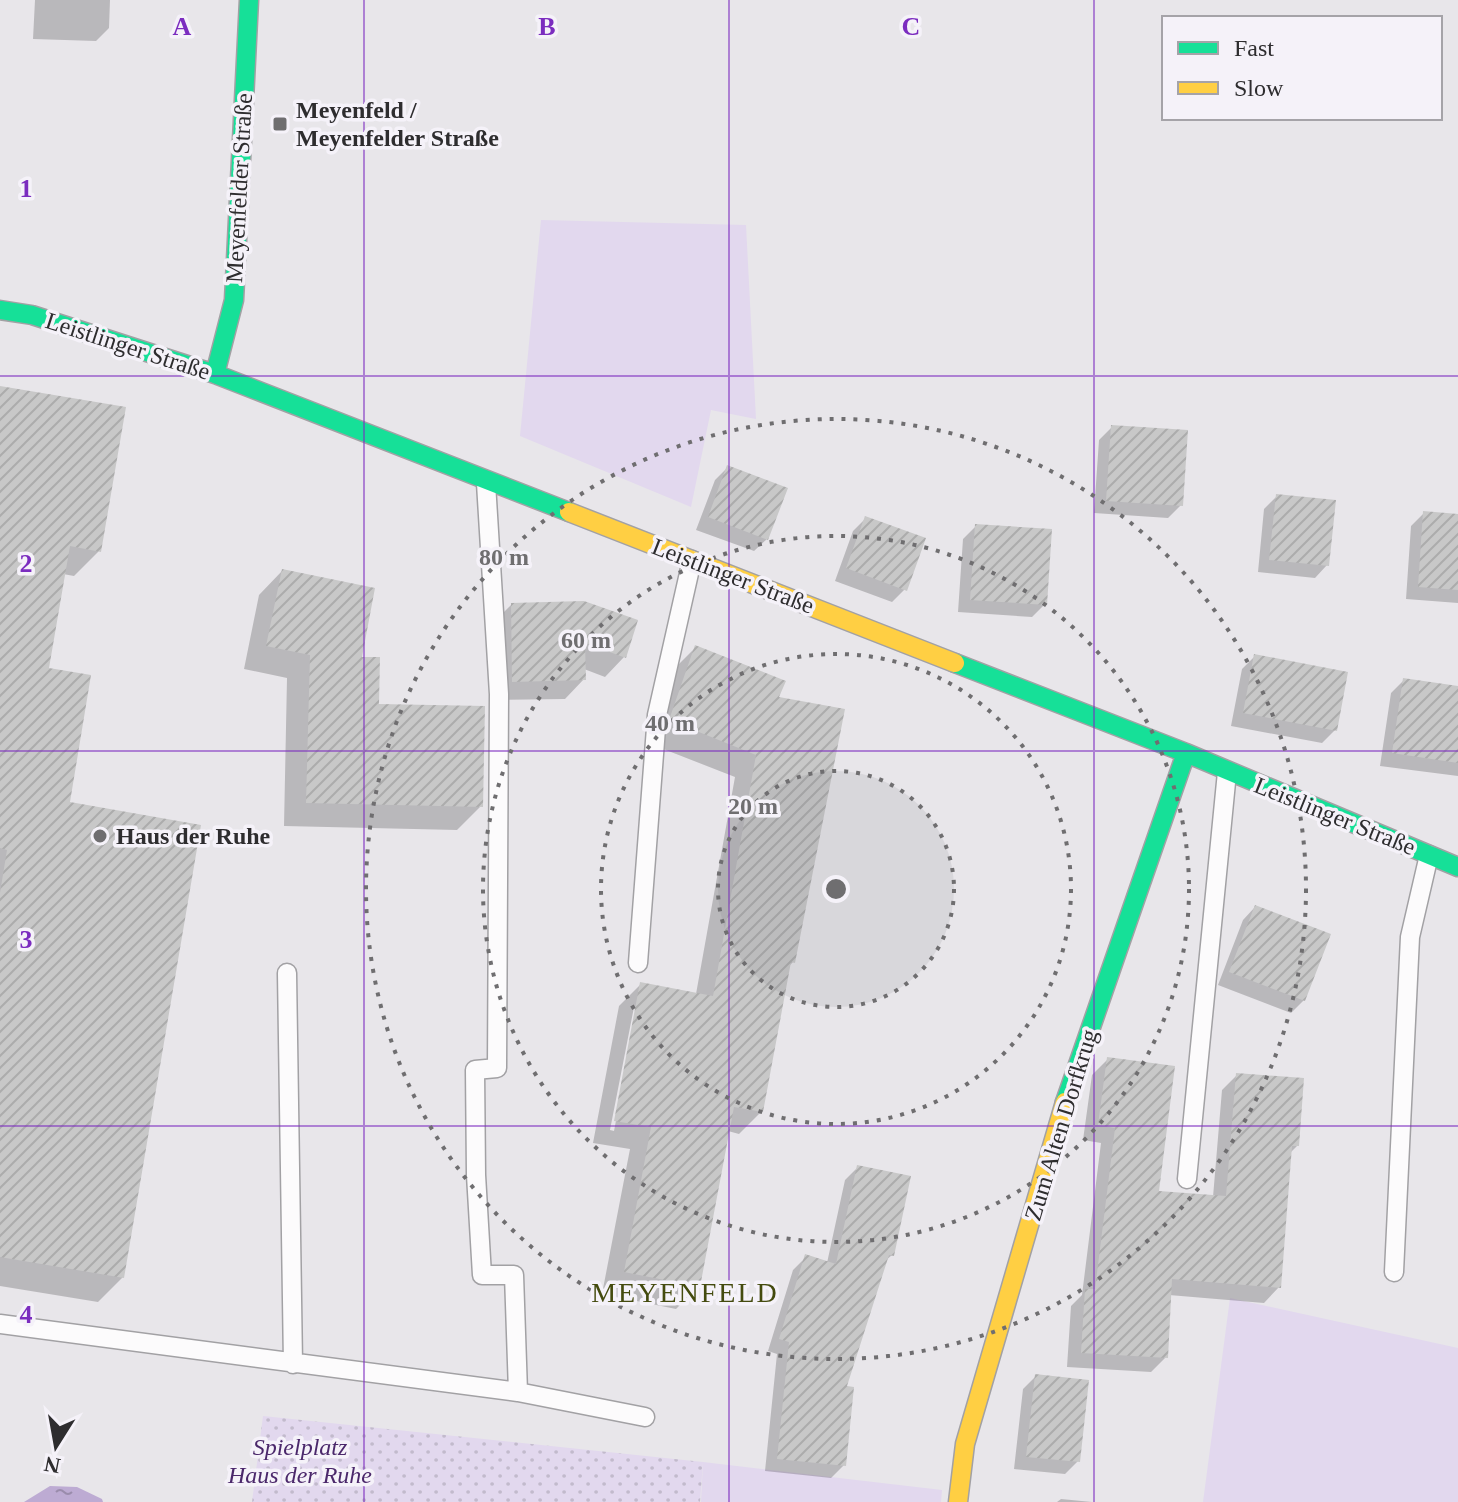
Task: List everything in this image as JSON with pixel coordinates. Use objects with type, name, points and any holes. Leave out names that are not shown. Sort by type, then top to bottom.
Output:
[{"type":"street","name":"Meyenfelder Straße","points":[[215,374],[234,300],[249,0]]},
{"type":"street","name":"Leistlinger Straße","points":[[0,310],[32,315],[215,374],[1186,753],[1458,867]]},
{"type":"street","name":"Zum Alten Dorfkrug","points":[[958,1502],[965,1444],[1066,1099],[1186,753]]},
{"type":"lane","points":[[486,480],[499,694],[497,1068],[475,1070],[476,1175],[482,1275],[514,1275],[518,1392]]},
{"type":"lane","points":[[638,963],[657,715],[692,560]]},
{"type":"lane","points":[[1187,1179],[1227,772]]},
{"type":"lane","points":[[1394,1272],[1410,937],[1429,855]]},
{"type":"lane","points":[[287,973],[293,1364]]},
{"type":"lane","points":[[0,1324],[518,1392],[645,1417]]},
{"type":"green space","points":[[541,220],[746,225],[756,419],[711,410],[691,507],[520,436]]},
{"type":"green space","points":[[1230,1298],[1458,1348],[1458,1502],[1203,1502]]},
{"type":"green space","name":"Spielplatz Haus der Ruhe","points":[[263,1416],[703,1462],[700,1502],[252,1502]]},
{"type":"green space","points":[[703,1462],[942,1490],[941,1502],[701,1502]]},
{"type":"water","points":[[50,1486],[77,1487],[103,1502],[24,1502]]},
{"type":"building","name":"Haus der Ruhe","points":[[0,386],[126,407],[101,552],[70,546],[49,668],[91,675],[70,802],[201,825],[124,1278],[0,1257],[0,893],[7,850],[0,848]]},
{"type":"building","points":[[1111,425],[1188,430],[1183,506],[1106,501]]},
{"type":"building","points":[[727,465],[788,488],[768,540],[708,517]]},
{"type":"building","points":[[1276,494],[1336,500],[1329,566],[1269,560]]},
{"type":"building","points":[[1423,511],[1458,514],[1458,590],[1418,587]]},
{"type":"building","points":[[865,516],[926,538],[907,591],[846,568]]},
{"type":"building","points":[[975,524],[1052,529],[1047,605],[970,600]]},
{"type":"building","points":[[282,569],[375,588],[362,657],[380,657],[379,704],[485,706],[483,807],[306,803],[310,655],[266,646]]},
{"type":"building","points":[[584,601],[638,620],[626,658],[585,643],[586,680],[512,682],[511,603]]},
{"type":"building","points":[[695,645],[786,681],[779,697],[845,709],[795,963],[791,962],[763,1112],[734,1107],[700,1287],[624,1272],[651,1127],[614,1121],[640,982],[713,996],[756,755],[669,720]]},
{"type":"building","points":[[1254,654],[1348,672],[1337,731],[1243,713]]},
{"type":"building","points":[[1403,678],[1458,686],[1458,763],[1392,753]]},
{"type":"building","points":[[1255,905],[1331,934],[1305,1001],[1229,972]]},
{"type":"building","points":[[1107,1057],[1175,1066],[1159,1191],[1226,1196],[1236,1073],[1304,1078],[1299,1146],[1292,1146],[1281,1288],[1172,1279],[1168,1358],[1081,1353],[1085,1289],[1095,1289],[1115,1128],[1098,1125]]},
{"type":"building","points":[[857,1165],[911,1176],[894,1256],[889,1255],[847,1386],[854,1387],[846,1466],[777,1459],[789,1342],[779,1339],[805,1254],[836,1264]]},
{"type":"building","points":[[1035,1374],[1089,1380],[1080,1462],[1026,1457]]},
{"type":"traffic: fast","points":[[215,374],[234,300],[249,0]]},
{"type":"traffic: fast","points":[[0,310],[32,315],[215,374],[569,512]]},
{"type":"traffic: fast","points":[[955,663],[1186,753],[1458,867]]},
{"type":"traffic: fast","points":[[1065,1102],[1186,753]]},
{"type":"traffic: slow","points":[[569,512],[955,663]]},
{"type":"traffic: slow","points":[[958,1502],[965,1444],[1065,1102]]},
{"type":"place","name":"Meyenfeld / Meyenfelder Straße","points":[[280,124]]},
{"type":"place","name":"Haus der Ruhe","points":[[100,836]]},
{"type":"district","name":"MEYENFELD","points":[[685,1292]]}]
